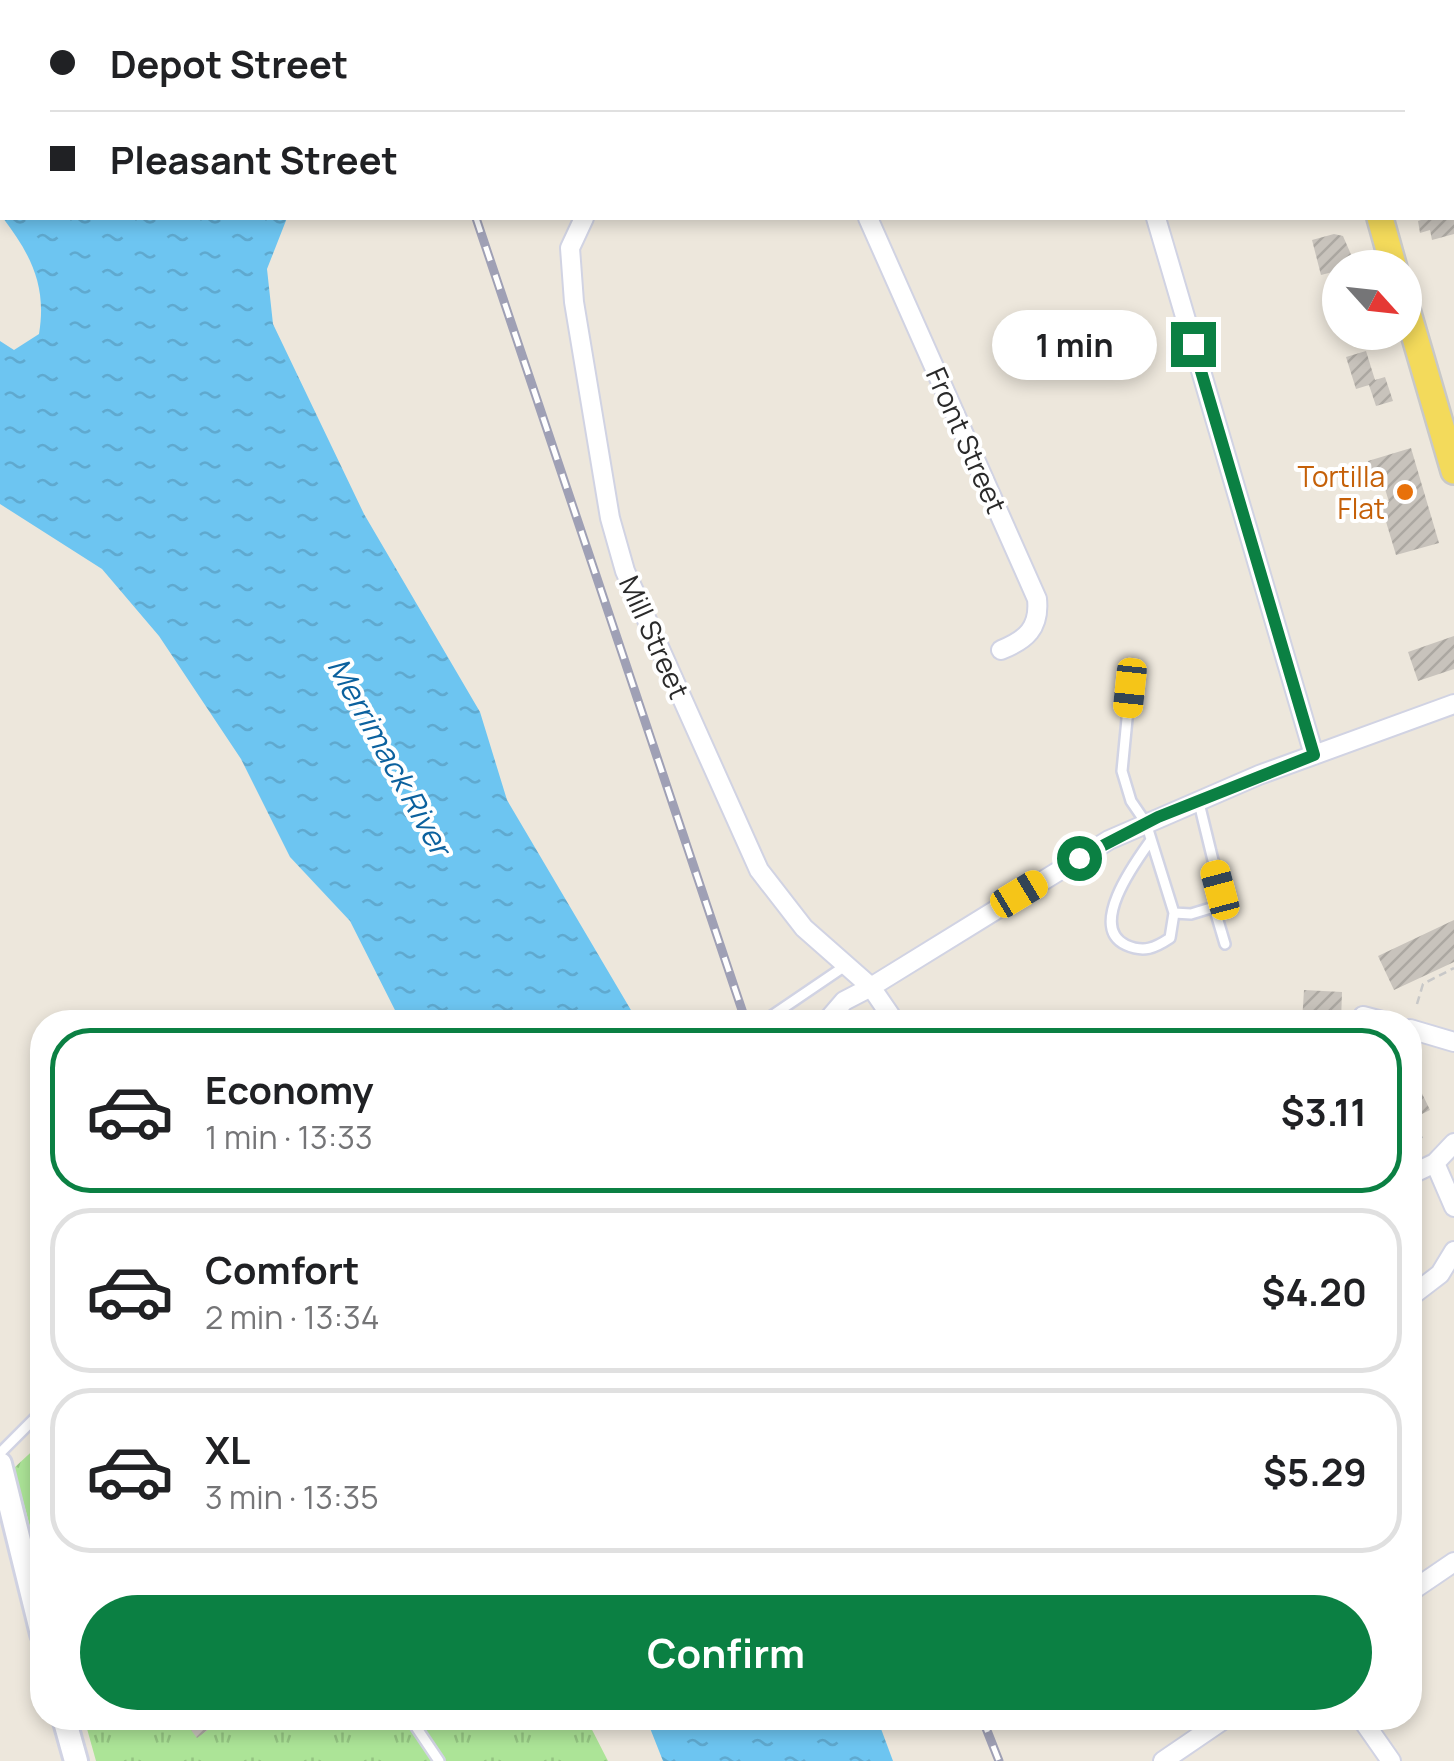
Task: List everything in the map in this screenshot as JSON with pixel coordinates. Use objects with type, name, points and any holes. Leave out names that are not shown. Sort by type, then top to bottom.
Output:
[{"type":"main road","points":[[1381,220],[1389,250]]},
{"type":"main road","points":[[1418,350],[1454,471]]},
{"type":"main road","points":[[0,1464],[30,1585]]},
{"type":"main road","points":[[67,1730],[76,1761]]},
{"type":"street","name":"Front Street","points":[[869,220],[1037,599],[1035,626],[1026,638],[1001,650]]},
{"type":"street","points":[[1157,220],[1314,755]]},
{"type":"street","name":"Mill Street","points":[[580,224],[570,248],[574,302],[610,518],[625,571],[742,839],[780,900],[844,966],[872,987],[887,1010]]},
{"type":"street","points":[[837,1010],[1109,840],[1148,832],[1199,803],[1314,755],[1454,704]]},
{"type":"street","points":[[1422,1033],[1454,1042]]},
{"type":"street","points":[[1422,1169],[1454,1143]]},
{"type":"street","points":[[1434,1163],[1454,1206]]},
{"type":"street","points":[[1422,1288],[1440,1274],[1454,1251]]},
{"type":"street","points":[[1422,1584],[1454,1562]]},
{"type":"street","points":[[1163,1761],[1208,1730]]},
{"type":"street","points":[[1370,1730],[1390,1761]]},
{"type":"lane","points":[[1130,688],[1122,771],[1131,801],[1148,832],[1174,913],[1170,938],[1154,949],[1118,941],[1111,929],[1112,910],[1148,832]]},
{"type":"lane","points":[[1199,803],[1220,890],[1214,907],[1224,944]]},
{"type":"lane","points":[[1174,913],[1191,914],[1214,907]]},
{"type":"lane","points":[[780,1010],[844,966]]},
{"type":"lane","points":[[0,1453],[30,1423]]},
{"type":"lane","points":[[418,1730],[439,1761]]},
{"type":"path","points":[[1417,1004],[1423,984],[1454,968]]},
{"type":"path","points":[[1422,1138],[1424,1142]]},
{"type":"green space","points":[[30,1453],[30,1526],[14,1468]]},
{"type":"green space","points":[[87,1730],[592,1730],[608,1761],[96,1761]]},
{"type":"water","name":"Merrimack River","points":[[4,220],[286,220],[267,269],[273,324],[364,514],[480,712],[507,800],[631,1010],[395,1010],[350,921],[290,857],[241,759],[159,636],[102,569],[0,504],[0,341],[14,350],[39,334],[41,317],[39,286],[22,245]]},
{"type":"water","points":[[651,1730],[881,1730],[893,1761],[663,1761]]},
{"type":"building","points":[[1454,220],[1454,234],[1432,240],[1430,230],[1420,233],[1418,221]]},
{"type":"building","points":[[1334,234],[1343,236],[1349,250],[1322,250],[1321,275],[1312,240]]},
{"type":"building","points":[[1366,351],[1375,380],[1385,377],[1393,401],[1376,406],[1369,385],[1356,389],[1346,357]]},
{"type":"building","name":"Tortilla Flat","points":[[1411,448],[1439,543],[1396,555],[1381,505],[1389,502],[1382,479],[1374,482],[1368,461]]},
{"type":"building","points":[[1454,636],[1454,669],[1418,681],[1408,652]]},
{"type":"building","points":[[1454,920],[1454,962],[1394,990],[1378,956]]},
{"type":"building","points":[[1304,990],[1342,992],[1341,1010],[1303,1010]]},
{"type":"building","points":[[1422,1094],[1430,1110],[1422,1114]]},
{"type":"building","points":[[191,1730],[208,1730],[197,1738]]},
{"type":"railway","points":[[477,220],[742,1010]]},
{"type":"railway","points":[[987,1730],[999,1761]]},
{"type":"place","name":"Tortilla Flat","points":[[1405,492]]},
{"type":"route","points":[[1079,858],[1158,817],[1314,755],[1193,344]]}]
